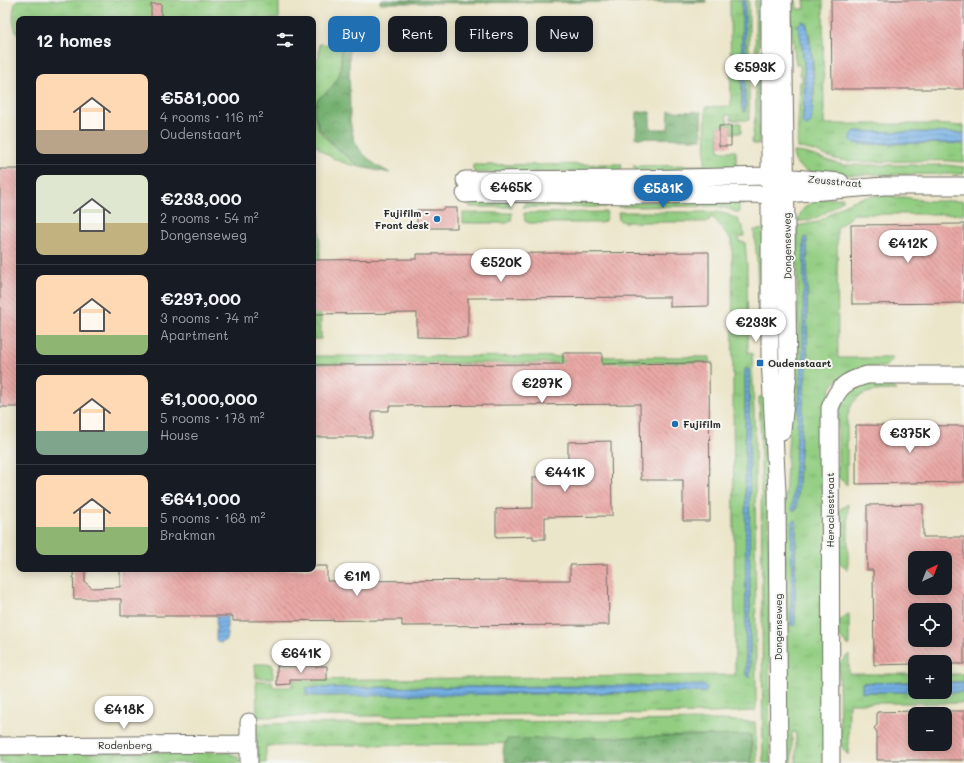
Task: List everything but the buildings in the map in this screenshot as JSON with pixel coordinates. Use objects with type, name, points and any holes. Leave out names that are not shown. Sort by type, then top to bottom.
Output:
[{"type":"street","name":"Dongenseweg","points":[[770,0],[778,176],[786,194],[788,374],[777,492]]},
{"type":"street","name":"Dongenseweg","points":[[779,763],[777,492],[770,357],[769,194],[778,176],[783,0]]},
{"type":"street","name":"Zeusstraat","points":[[778,176],[884,186]]},
{"type":"street","points":[[769,194],[635,195],[485,193],[465,187],[635,179],[778,176]]},
{"type":"street","name":"Zeusstraat","points":[[769,194],[884,186],[964,186]]},
{"type":"street","name":"Heraclesstraat","points":[[831,763],[830,408],[835,395],[843,385],[852,379],[866,375],[964,374]]},
{"type":"street","points":[[249,722],[249,763]]},
{"type":"street","name":"Rodenberg","points":[[0,746],[249,744]]},
{"type":"green space","points":[[17,0],[278,0],[279,16],[16,16],[16,31],[13,19]]},
{"type":"green space","points":[[380,0],[706,0],[706,2],[380,3]]},
{"type":"green space","points":[[730,0],[742,0],[742,110],[745,111],[745,0],[749,0],[749,120],[731,120],[731,115],[726,115],[728,123],[741,123],[741,133],[731,133],[731,126],[718,126],[719,151],[736,151],[736,167],[732,172],[637,172],[633,166],[705,165],[706,107],[731,106]]},
{"type":"green space","points":[[755,0],[759,0],[759,144],[753,144],[752,141],[756,111]]},
{"type":"green space","points":[[788,0],[796,0],[797,9],[805,9],[804,0],[823,0],[824,124],[929,124],[964,126],[964,133],[854,132],[854,143],[964,144],[964,162],[847,161],[834,159],[810,150],[797,148],[800,82],[802,82],[802,75],[800,75],[800,65],[796,65]],"holes":[[[806,22],[812,52],[814,100],[809,112],[802,122],[804,73],[798,25]]]},
{"type":"green space","points":[[319,44],[328,44],[328,52],[341,52],[341,64],[338,77],[331,87],[317,100],[316,107],[316,60],[319,56]]},
{"type":"green space","points":[[341,52],[349,52],[350,121],[354,140],[362,153],[376,165],[390,173],[360,167],[332,143],[319,129],[316,119],[317,100],[335,82],[340,71]]},
{"type":"green space","points":[[669,111],[701,112],[702,139],[636,138],[637,112],[650,112],[650,129],[668,129]]},
{"type":"green space","points":[[316,121],[318,128],[325,138],[360,167],[335,159],[316,146]]},
{"type":"green space","points":[[793,152],[813,155],[845,165],[946,165],[964,167],[964,174],[825,175],[804,170],[796,163]]},
{"type":"green space","points":[[622,164],[621,171],[475,173],[473,169],[473,165]]},
{"type":"green space","points":[[877,195],[893,195],[893,197],[904,197],[929,201],[964,201],[964,214],[854,214],[837,228],[838,358],[894,358],[885,367],[854,370],[847,373],[835,382],[830,389],[827,763],[796,763],[796,732],[792,732],[792,763],[784,763],[785,495],[790,416],[798,354],[797,226],[818,222],[845,204],[861,198]],"holes":[[[804,238],[807,238],[807,358],[796,510],[793,510],[803,358]],[[796,522],[795,625],[791,625],[792,523]]]},
{"type":"green space","points":[[319,198],[321,339],[316,339],[316,204]]},
{"type":"green space","points":[[743,198],[743,205],[739,205],[739,213],[715,206],[618,207],[619,203]]},
{"type":"green space","points":[[468,199],[472,199],[475,202],[495,202],[498,199],[509,201],[512,207],[470,207],[468,205]]},
{"type":"green space","points":[[823,199],[844,199],[828,211],[811,220],[798,221],[801,212],[810,203]]},
{"type":"green space","points":[[526,201],[606,203],[607,207],[523,207]]},
{"type":"green space","points":[[607,212],[606,220],[601,223],[529,223],[525,221],[524,213]]},
{"type":"green space","points":[[618,212],[717,212],[739,220],[739,224],[743,226],[744,236],[739,237],[739,242],[745,242],[747,265],[748,353],[752,353],[755,442],[755,711],[712,713],[257,717],[256,681],[272,681],[273,687],[292,687],[293,680],[735,675],[732,241],[714,218],[709,218],[709,222],[624,222],[619,220]],"holes":[[[745,369],[749,369],[750,676],[746,676]],[[384,687],[706,692],[306,695],[307,688]]]},
{"type":"green space","points":[[463,213],[512,213],[511,221],[507,223],[463,223]]},
{"type":"green space","points":[[767,229],[764,311],[758,311],[757,260],[754,230]]},
{"type":"green space","points":[[316,356],[710,357],[710,362],[316,364]]},
{"type":"green space","points":[[886,381],[896,390],[864,394],[857,398],[849,411],[847,421],[847,485],[838,477],[838,423],[843,400],[854,388],[862,384]]},
{"type":"green space","points":[[759,397],[765,397],[767,400],[770,763],[763,763],[761,444]]},
{"type":"green space","points":[[848,504],[847,570],[839,562],[839,510]]},
{"type":"green space","points":[[848,614],[849,646],[839,637],[839,621]]},
{"type":"green space","points":[[849,654],[849,674],[908,674],[908,682],[863,683],[863,692],[908,692],[908,699],[952,699],[952,692],[964,692],[964,703],[849,703],[848,755],[840,745],[839,664]]},
{"type":"green space","points":[[255,664],[272,664],[273,678],[256,678]]},
{"type":"green space","points":[[952,674],[964,674],[964,682],[952,682]]},
{"type":"green space","points":[[720,720],[755,722],[757,763],[752,763],[752,741],[746,763],[742,741],[266,746],[266,763],[257,763],[256,724]]},
{"type":"green space","points":[[751,735],[751,763],[506,763],[503,754],[503,748],[507,739]]},
{"type":"green space","points":[[228,752],[238,757],[241,763],[0,763],[0,753]]},
{"type":"water","points":[[742,0],[745,0],[745,112],[742,110]]},
{"type":"water","points":[[802,21],[806,23],[811,48],[813,73],[811,123],[807,126],[802,122],[804,110],[804,73],[798,25]]},
{"type":"water","points":[[855,131],[964,133],[964,144],[861,144],[854,143],[851,140],[851,135]]},
{"type":"water","points":[[804,237],[807,238],[807,358],[796,510],[792,510],[803,358]]},
{"type":"water","points":[[745,369],[749,369],[750,677],[746,676]]},
{"type":"water","points":[[793,520],[796,521],[795,626],[791,625]]},
{"type":"water","points":[[217,588],[227,593],[227,635],[226,640],[220,643],[216,640]]},
{"type":"water","points":[[908,682],[908,692],[862,692],[862,683]]},
{"type":"water","points":[[952,682],[964,682],[964,692],[952,692]]},
{"type":"water","points":[[705,685],[707,687],[706,692],[306,695],[306,688]]},
{"type":"place","name":"Fujifilm - Front desk","points":[[437,219]]},
{"type":"place","name":"Oudenstaart","points":[[760,363]]},
{"type":"place","name":"Fujifilm","points":[[675,424]]}]
